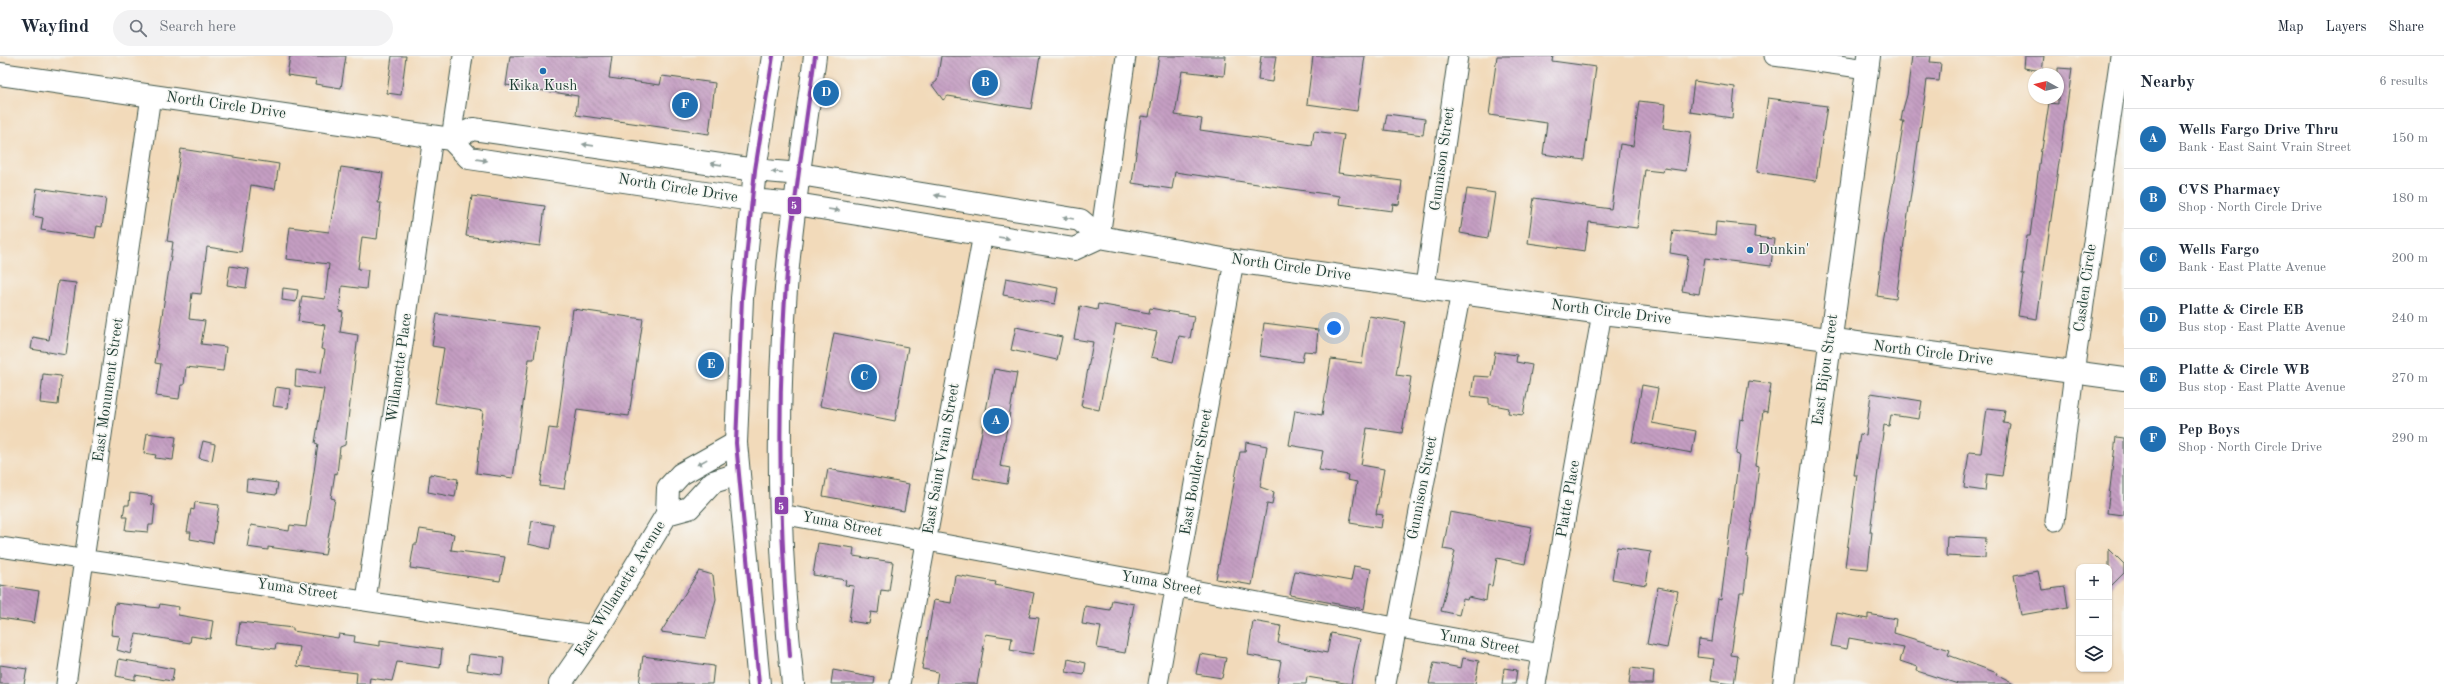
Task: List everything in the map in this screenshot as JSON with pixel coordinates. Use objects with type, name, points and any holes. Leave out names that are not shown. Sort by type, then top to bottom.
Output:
[{"type":"main road","points":[[759,684],[736,443],[742,298],[755,170],[773,56]]},
{"type":"main road","points":[[793,684],[780,514],[780,424],[786,290],[815,56]]},
{"type":"main road","name":"East Bijou Street","points":[[1784,684],[1868,62]]},
{"type":"main road","name":"North Circle Drive","points":[[0,74],[442,138],[473,129],[755,170],[800,174],[1080,220],[1100,238],[1234,261],[1424,286],[1602,313],[1830,340],[2124,379]]},
{"type":"main road","name":"North Circle Drive","points":[[442,138],[469,158],[752,200],[796,204],[1074,249],[1100,238]]},
{"type":"main road","name":"East Willamette Avenue","points":[[560,684],[594,635],[667,514],[668,488],[681,474],[736,443]]},
{"type":"main road","name":"East Willamette Avenue","points":[[667,514],[689,508],[713,482],[738,474]]},
{"type":"street","name":"Willamette Place","points":[[366,600],[442,138],[463,56]]},
{"type":"street","points":[[1100,238],[1126,56]]},
{"type":"street","name":"Gunnison Street","points":[[1424,286],[1458,56]]},
{"type":"street","points":[[1774,56],[1868,62]]},
{"type":"street","name":"Casden Circle","points":[[2055,521],[2074,373],[2120,56]]},
{"type":"street","name":"East Monument Street","points":[[66,684],[152,96]]},
{"type":"street","name":"East Saint Vrain Street","points":[[900,684],[928,541],[983,234]]},
{"type":"street","name":"East Boulder Street","points":[[1158,684],[1177,586],[1234,261]]},
{"type":"street","name":"Gunnison Street","points":[[1386,684],[1461,292]]},
{"type":"street","name":"Platte Place","points":[[1536,684],[1602,313]]},
{"type":"street","name":"Yuma Street","points":[[780,514],[1541,654]]},
{"type":"street","name":"Yuma Street","points":[[0,547],[366,600],[594,635]]},
{"type":"building","points":[[290,56],[346,56],[341,88],[315,84],[316,79],[287,75]]},
{"type":"building","points":[[392,56],[406,56],[401,95],[387,93]]},
{"type":"building","points":[[510,56],[612,56],[609,78],[660,85],[662,76],[715,83],[709,134],[576,115],[578,96],[506,85]]},
{"type":"building","points":[[941,56],[1040,56],[1031,109],[948,96],[943,100],[932,85],[937,81]]},
{"type":"building","points":[[1159,56],[1226,56],[1224,76],[1182,71],[1175,115],[1202,119],[1200,130],[1312,146],[1314,131],[1344,135],[1338,173],[1402,181],[1399,205],[1393,204],[1392,211],[1339,204],[1340,196],[1175,172],[1172,189],[1132,183],[1141,116],[1149,117]]},
{"type":"building","points":[[1261,56],[1276,56],[1272,82],[1258,80]]},
{"type":"building","points":[[1313,56],[1365,56],[1357,111],[1307,104]]},
{"type":"building","points":[[1497,56],[1553,56],[1552,61],[1596,67],[1584,160],[1543,154],[1547,123],[1489,115]]},
{"type":"building","points":[[1912,56],[1931,56],[1930,62],[1941,63],[1939,81],[1927,80],[1896,299],[1877,296],[1883,245],[1904,121],[1901,121],[1907,95]]},
{"type":"building","points":[[2025,56],[2044,56],[2042,68],[2024,68]]},
{"type":"building","points":[[2064,68],[2072,69],[2037,319],[2018,316],[2024,274],[2022,274],[2027,236],[2030,236],[2049,104],[2064,104]]},
{"type":"building","points":[[1694,81],[1735,87],[1732,118],[1690,112]]},
{"type":"building","points":[[1768,98],[1827,106],[1816,181],[1757,172]]},
{"type":"building","points":[[1639,101],[1666,104],[1663,128],[1691,132],[1686,171],[1664,168],[1663,172],[1645,170],[1637,228],[1589,222],[1585,251],[1528,243],[1534,198],[1611,209],[1620,144],[1633,146]]},
{"type":"building","points":[[1387,114],[1425,119],[1423,135],[1384,130]]},
{"type":"building","points":[[181,149],[279,164],[275,189],[251,185],[241,252],[207,247],[201,294],[192,293],[189,319],[205,321],[201,344],[226,347],[223,371],[186,367],[184,385],[181,385],[179,399],[156,396],[161,364],[155,363],[173,242],[167,241]]},
{"type":"building","points":[[341,167],[383,173],[378,203],[381,203],[377,239],[362,237],[358,269],[368,270],[366,289],[342,286],[339,311],[343,312],[340,332],[358,335],[345,445],[340,447],[337,474],[335,473],[331,498],[335,499],[325,555],[268,547],[268,550],[247,547],[251,525],[289,531],[290,525],[306,527],[318,444],[315,443],[324,389],[295,386],[296,370],[321,373],[325,350],[321,349],[325,325],[298,321],[302,296],[325,299],[329,264],[286,259],[290,227],[329,232]]},
{"type":"building","points":[[37,188],[106,198],[102,227],[97,226],[95,238],[41,230],[43,218],[33,216]]},
{"type":"building","points":[[1467,189],[1495,193],[1488,238],[1460,233]]},
{"type":"building","points":[[472,196],[545,206],[540,246],[466,236]]},
{"type":"building","points":[[1716,222],[1755,226],[1754,237],[1774,239],[1771,266],[1705,258],[1699,294],[1682,291],[1688,256],[1670,253],[1673,230],[1715,235]]},
{"type":"building","points":[[230,266],[249,269],[246,288],[227,285]]},
{"type":"building","points":[[1006,278],[1058,288],[1055,304],[1003,295]]},
{"type":"building","points":[[58,281],[76,283],[66,355],[31,349],[33,337],[49,340]]},
{"type":"building","points":[[283,288],[298,290],[296,302],[282,300]]},
{"type":"building","points":[[1098,304],[1149,313],[1150,308],[1194,316],[1190,338],[1179,336],[1173,362],[1151,357],[1157,332],[1116,324],[1099,410],[1081,406],[1093,342],[1074,339],[1080,306],[1097,310]]},
{"type":"building","points":[[573,309],[643,319],[629,416],[577,409],[564,489],[540,486],[549,428],[557,429]]},
{"type":"building","points":[[437,314],[538,327],[534,359],[529,359],[513,478],[476,473],[483,411],[435,403],[444,348],[432,346]]},
{"type":"building","points":[[1369,316],[1405,322],[1396,375],[1411,377],[1402,433],[1367,428],[1361,465],[1384,469],[1376,514],[1383,515],[1381,528],[1350,523],[1357,482],[1347,480],[1348,475],[1319,470],[1323,451],[1289,445],[1295,410],[1322,415],[1331,359],[1362,363]]},
{"type":"building","points":[[1264,323],[1318,330],[1316,352],[1304,351],[1302,362],[1260,356]]},
{"type":"building","points":[[1016,327],[1062,337],[1057,360],[1011,350]]},
{"type":"building","points":[[834,333],[908,347],[895,421],[820,406]]},
{"type":"building","points":[[1495,352],[1517,355],[1516,362],[1532,365],[1523,415],[1508,413],[1509,408],[1489,404],[1489,398],[1471,396],[1474,376],[1491,377]]},
{"type":"building","points":[[994,369],[1017,373],[1000,466],[1010,468],[1007,484],[973,478]]},
{"type":"building","points":[[43,374],[61,376],[58,405],[40,403]]},
{"type":"building","points":[[1749,381],[1771,384],[1767,412],[1763,411],[1756,465],[1759,466],[1755,501],[1746,557],[1748,557],[1744,593],[1740,593],[1731,655],[1738,656],[1734,684],[1731,684],[1711,681],[1714,659],[1697,657],[1699,639],[1712,641],[1718,599],[1721,600],[1739,455],[1736,454],[1740,419],[1743,420]]},
{"type":"building","points":[[1642,385],[1658,388],[1652,423],[1696,431],[1692,453],[1632,442]]},
{"type":"building","points":[[276,387],[290,389],[288,408],[273,406]]},
{"type":"building","points":[[1871,393],[1922,401],[1919,419],[1891,415],[1889,426],[1884,425],[1870,532],[1872,532],[1868,569],[1845,567],[1857,475],[1854,475],[1860,434],[1866,435]]},
{"type":"building","points":[[1987,408],[2005,410],[2003,423],[2010,424],[2002,476],[1987,474],[1985,491],[1964,488],[1969,452],[1981,453]]},
{"type":"building","points":[[147,433],[176,437],[173,460],[155,458],[156,455],[144,453]]},
{"type":"building","points":[[2116,437],[2124,438],[2124,515],[2107,513]]},
{"type":"building","points":[[203,441],[215,444],[212,461],[199,458]]},
{"type":"building","points":[[1246,442],[1267,446],[1260,487],[1274,492],[1272,505],[1267,504],[1252,585],[1216,579],[1240,452],[1245,452]]},
{"type":"building","points":[[828,469],[909,484],[904,511],[823,496]]},
{"type":"building","points":[[430,474],[458,479],[455,497],[428,492]]},
{"type":"building","points":[[247,479],[278,483],[276,495],[246,491]]},
{"type":"building","points":[[130,493],[152,496],[151,504],[155,505],[153,525],[149,525],[148,532],[125,530],[127,517],[123,517],[125,505],[129,505]]},
{"type":"building","points":[[195,502],[219,505],[213,543],[190,539],[191,532],[187,532],[191,509],[194,510]]},
{"type":"building","points":[[1450,512],[1532,527],[1525,564],[1497,558],[1492,586],[1488,585],[1486,601],[1468,597],[1467,600],[1463,599],[1459,615],[1441,611],[1455,551],[1443,549]]},
{"type":"building","points":[[532,521],[554,525],[550,549],[528,544]]},
{"type":"building","points":[[420,529],[454,534],[451,550],[505,557],[500,581],[410,568],[414,544],[417,544]]},
{"type":"building","points":[[1947,536],[1986,538],[1985,558],[1946,556]]},
{"type":"building","points":[[818,543],[854,548],[853,556],[893,562],[889,591],[881,590],[878,613],[871,612],[869,624],[849,621],[854,586],[845,585],[846,580],[813,575]]},
{"type":"building","points":[[1617,547],[1651,552],[1646,585],[1612,579]]},
{"type":"building","points":[[2109,549],[2124,564],[2124,573],[2112,585],[2112,564],[2109,564]]},
{"type":"building","points":[[1354,566],[1371,569],[1364,609],[1290,595],[1295,571],[1351,581]]},
{"type":"building","points":[[699,571],[713,575],[716,599],[706,638],[661,632]]},
{"type":"building","points":[[2038,571],[2042,590],[2065,587],[2068,607],[2021,615],[2014,575]]},
{"type":"building","points":[[955,575],[996,582],[995,585],[1034,593],[1029,617],[1039,618],[1033,654],[1010,650],[1012,638],[986,634],[977,684],[936,684],[938,672],[922,669],[934,600],[951,603]]},
{"type":"building","points":[[0,585],[39,591],[34,623],[0,618]]},
{"type":"building","points":[[1658,587],[1678,591],[1667,648],[1647,644]]},
{"type":"building","points":[[1112,600],[1134,604],[1125,653],[1097,648],[1101,627],[1082,624],[1085,606],[1110,610]]},
{"type":"building","points":[[115,603],[159,608],[160,604],[179,607],[178,615],[213,621],[210,639],[191,636],[190,643],[136,634],[131,654],[117,650],[120,636],[111,635]]},
{"type":"building","points":[[1837,613],[1868,619],[1868,614],[1896,619],[1894,633],[1950,650],[1948,655],[1997,673],[1996,675],[2014,684],[1958,684],[1917,671],[1918,667],[1900,661],[1904,648],[1849,638],[1847,649],[1831,646]]},
{"type":"building","points":[[1253,621],[1281,626],[1278,643],[1327,653],[1331,633],[1360,639],[1351,684],[1307,677],[1306,684],[1277,684],[1281,661],[1248,655]]},
{"type":"building","points":[[240,622],[293,628],[293,631],[338,638],[339,634],[355,636],[354,642],[380,646],[380,640],[442,649],[440,668],[397,662],[392,681],[370,678],[369,684],[356,684],[357,673],[297,666],[300,647],[276,644],[275,649],[237,644]]},
{"type":"building","points":[[469,654],[504,658],[502,675],[467,670]]},
{"type":"building","points":[[1200,654],[1226,658],[1222,678],[1196,674]]},
{"type":"building","points":[[643,656],[714,666],[712,684],[639,684]]},
{"type":"building","points":[[1463,658],[1479,661],[1475,684],[1429,684],[1434,663],[1461,668]]},
{"type":"building","points":[[119,659],[174,669],[172,681],[135,675],[135,680],[116,676]]},
{"type":"building","points":[[1068,659],[1086,663],[1084,675],[1066,672]]},
{"type":"building","points":[[0,665],[27,669],[24,684],[0,684]]},
{"type":"building","points":[[1504,668],[1517,670],[1515,684],[1502,684]]},
{"type":"building","points":[[1631,668],[1654,671],[1653,684],[1629,684]]},
{"type":"building","points":[[833,670],[875,678],[874,684],[831,684]]},
{"type":"transit line","name":"5","points":[[759,684],[736,443],[742,298],[755,170],[773,56]]},
{"type":"transit line","name":"5","points":[[790,656],[783,557],[780,458],[780,409],[784,310],[797,184],[815,56]]},
{"type":"place","name":"Kika Kush","points":[[543,71]]},
{"type":"place","name":"CVS Pharmacy","points":[[985,83]]},
{"type":"place","name":"Platte & Circle EB","points":[[826,93]]},
{"type":"place","name":"Pep Boys","points":[[685,105]]},
{"type":"place","name":"Dunkin'","points":[[1750,250]]},
{"type":"place","name":"Platte & Circle WB","points":[[711,365]]},
{"type":"place","name":"Wells Fargo","points":[[864,377]]},
{"type":"place","name":"Wells Fargo Drive Thru","points":[[996,421]]}]
